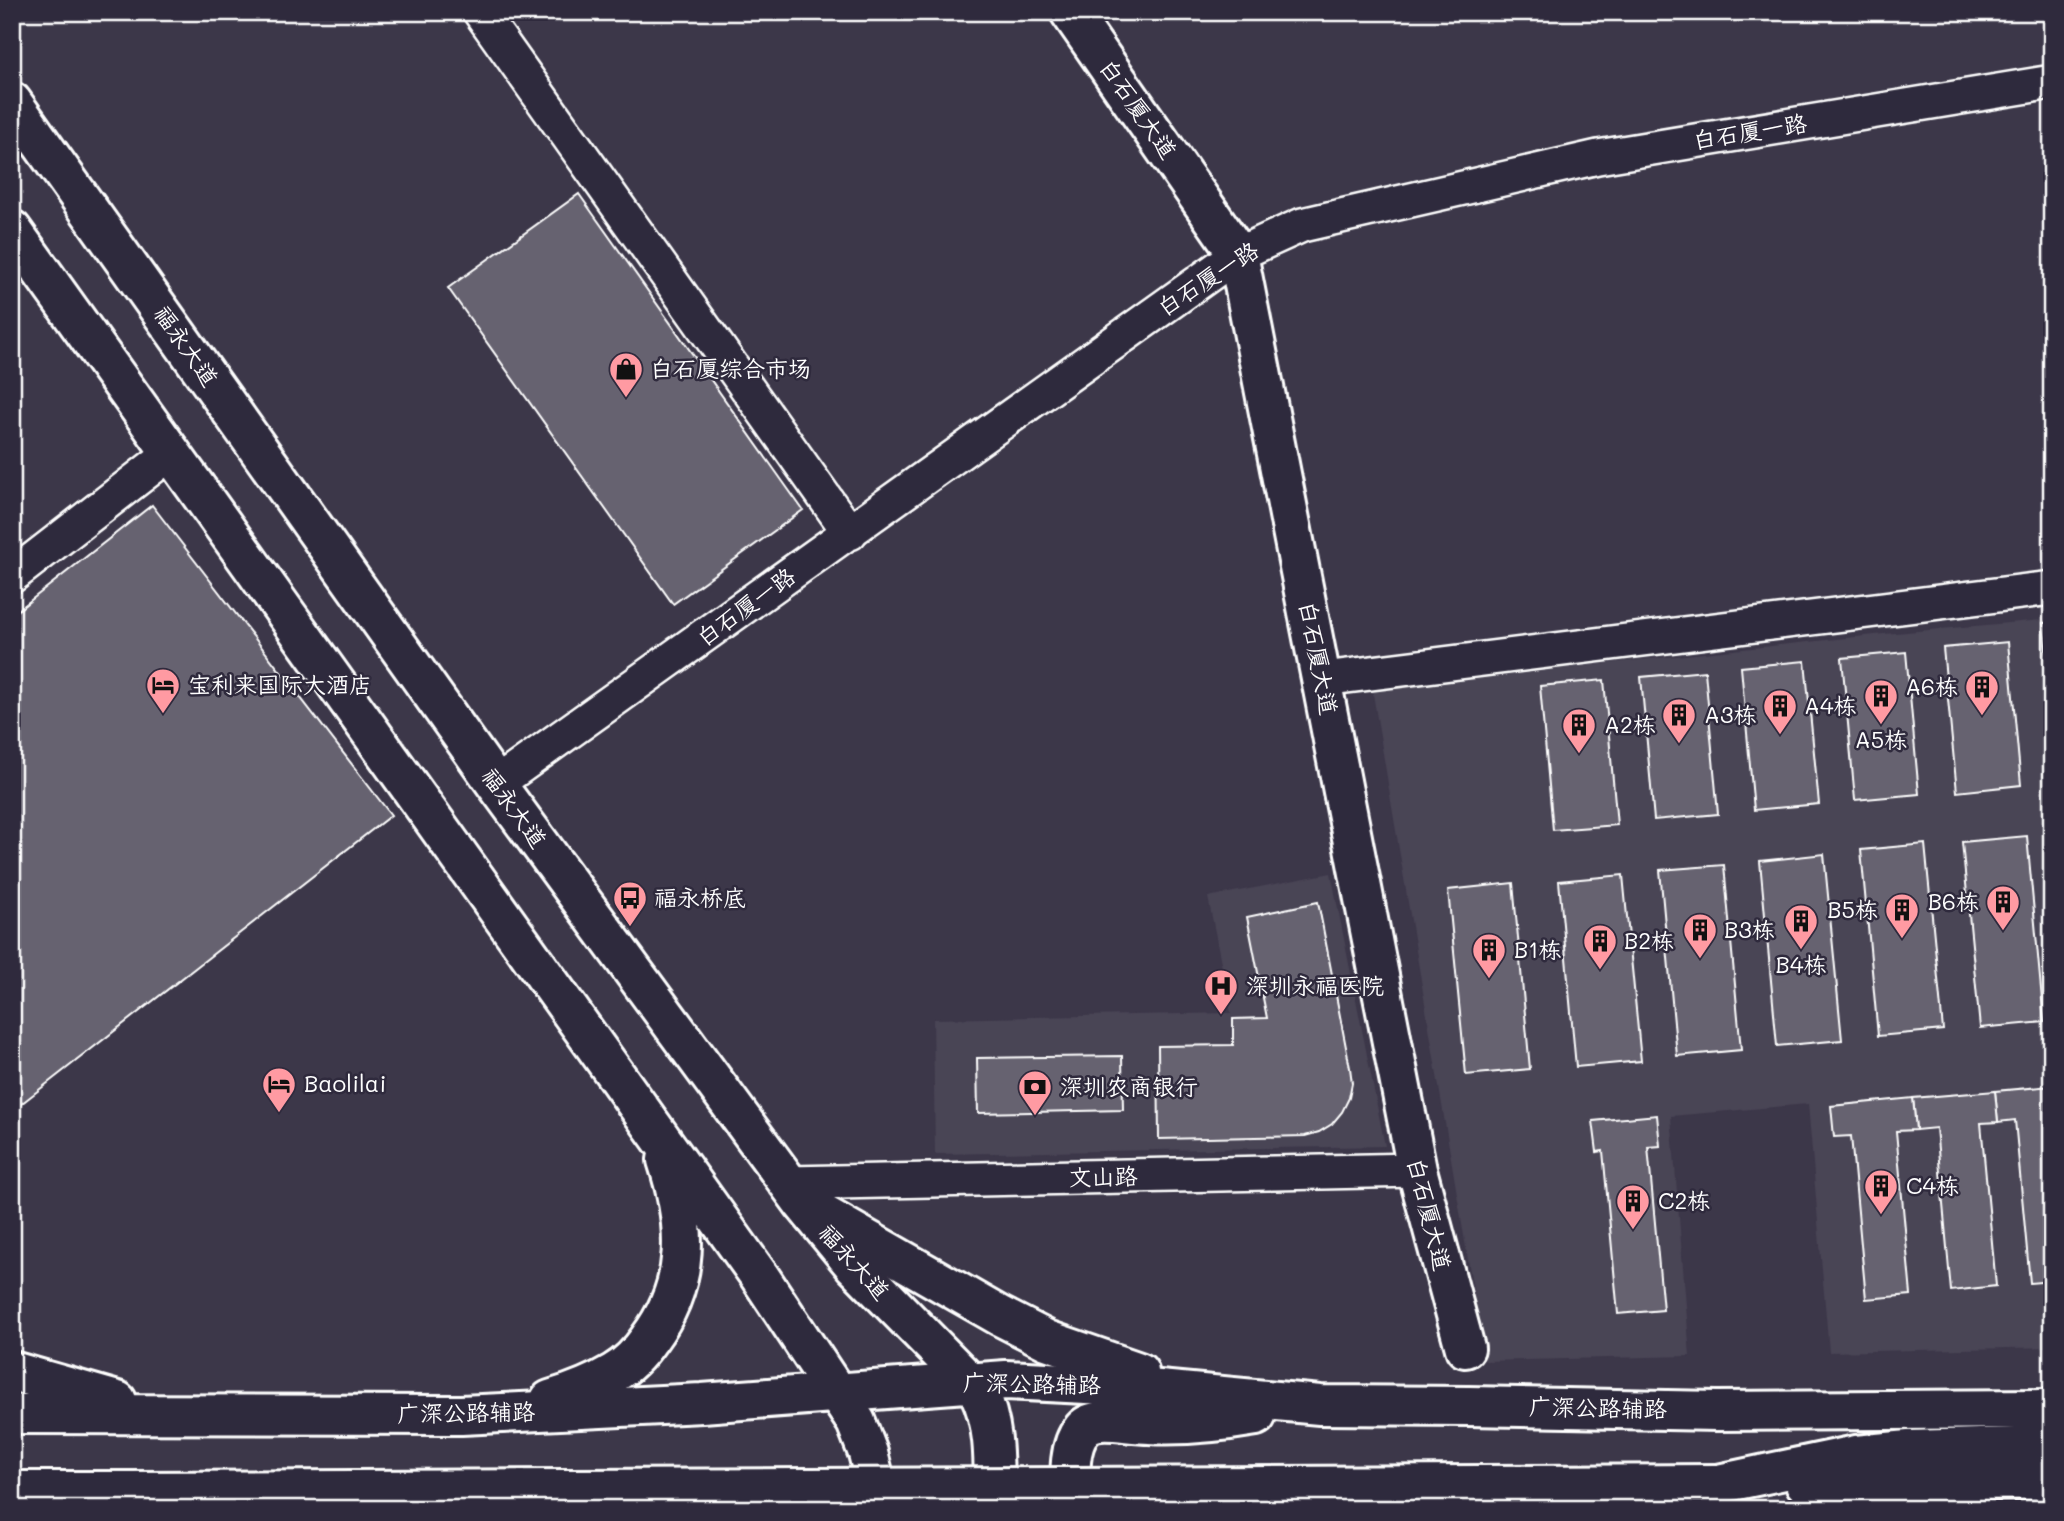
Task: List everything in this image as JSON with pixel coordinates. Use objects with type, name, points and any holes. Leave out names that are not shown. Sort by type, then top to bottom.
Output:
[{"type":"main road","name":"白石厦大道","points":[[1070,12],[1238,254],[1417,1170],[1465,1348]]},
{"type":"main road","name":"福永大道","points":[[12,102],[496,784],[796,1193],[869,1281],[979,1392],[991,1425],[994,1509]]},
{"type":"main road","points":[[12,230],[760,1277],[856,1422],[875,1481],[877,1509]]},
{"type":"main road","points":[[461,1415],[547,1401],[584,1389],[617,1371],[641,1350],[663,1321],[676,1292],[682,1222],[677,1190],[659,1135]]},
{"type":"main road","points":[[796,1193],[1000,1316],[1047,1340],[1088,1356],[1218,1397]]},
{"type":"main road","points":[[12,1371],[166,1415]]},
{"type":"main road","name":"广深公路辅路","points":[[12,1413],[461,1415],[702,1403],[970,1381],[1072,1383],[1320,1405],[1717,1411],[2052,1409]]},
{"type":"main road","points":[[702,1403],[776,1404],[797,1407],[815,1415],[827,1424],[838,1441],[846,1483],[846,1509]]},
{"type":"main road","points":[[1071,1509],[1076,1438],[1083,1427],[1091,1423],[1203,1423],[1320,1405]]},
{"type":"main road","points":[[1718,1484],[1856,1455],[1909,1450],[2052,1446]]},
{"type":"main road","points":[[12,1491],[1718,1484],[2052,1480]]},
{"type":"street","points":[[480,12],[850,533]]},
{"type":"street","name":"白石厦一路","points":[[496,784],[1238,254],[1302,225],[1598,157],[2052,82]]},
{"type":"street","points":[[12,576],[172,452]]},
{"type":"street","points":[[1323,679],[2052,588]]},
{"type":"street","name":"文山路","points":[[796,1193],[1417,1170]]},
{"type":"shaded area","points":[[2052,619],[2052,1347],[1829,1352],[1808,1104],[1671,1116],[1690,1356],[1485,1361],[1372,688]]},
{"type":"shaded area","name":"深圳永福医院","points":[[1331,873],[1385,1146],[935,1154],[933,1019],[1231,1013],[1208,897]]},
{"type":"building","name":"白石厦综合市场","points":[[579,194],[803,510],[673,604],[448,288]]},
{"type":"building","name":"宝利来国际大酒店","points":[[152,505],[391,815],[12,1111],[12,615]]},
{"type":"building","points":[[2052,622],[2052,719],[2043,623]]},
{"type":"building","name":"A6栋","points":[[2008,642],[2021,785],[1957,792],[1943,648]]},
{"type":"building","name":"A5栋","points":[[1906,652],[1919,794],[1855,800],[1842,658]]},
{"type":"building","name":"A4栋","points":[[1805,661],[1819,804],[1754,810],[1741,667]]},
{"type":"building","name":"A3栋","points":[[1705,671],[1718,814],[1654,820],[1641,677]]},
{"type":"building","name":"A2栋","points":[[1604,680],[1617,825],[1553,830],[1540,686]]},
{"type":"building","name":"B6栋","points":[[2027,836],[2044,1022],[1980,1028],[1962,842]]},
{"type":"building","name":"B5栋","points":[[1925,844],[1943,1030],[1878,1036],[1861,850]]},
{"type":"building","name":"B4栋","points":[[1824,854],[1842,1040],[1777,1046],[1760,861]]},
{"type":"building","name":"B3栋","points":[[1724,865],[1741,1050],[1677,1056],[1660,870]]},
{"type":"building","name":"B2栋","points":[[1623,875],[1641,1061],[1576,1067],[1559,881]]},
{"type":"building","name":"B1栋","points":[[1513,883],[1530,1069],[1466,1075],[1448,890]]},
{"type":"building","points":[[1318,902],[1352,1083],[1342,1112],[1332,1124],[1305,1136],[1159,1139],[1158,1046],[1233,1045],[1233,1019],[1267,1018],[1247,917]]},
{"type":"building","points":[[1122,1056],[1123,1110],[978,1113],[977,1058]]},
{"type":"building","points":[[2052,1086],[2052,1281],[2030,1283],[2015,1120],[1998,1122],[1995,1091]]},
{"type":"building","points":[[1995,1091],[1998,1122],[1981,1123],[1996,1286],[1951,1291],[1936,1128],[1916,1130],[1913,1098]]},
{"type":"building","name":"C4栋","points":[[1913,1098],[1916,1130],[1896,1131],[1911,1295],[1866,1299],[1851,1136],[1834,1137],[1831,1106]]},
{"type":"building","name":"C2栋","points":[[1657,1115],[1660,1146],[1648,1147],[1663,1310],[1618,1314],[1603,1151],[1597,1152],[1593,1121]]},
{"type":"place","name":"白石厦综合市场","points":[[626,399]]},
{"type":"place","name":"宝利来国际大酒店","points":[[163,715]]},
{"type":"place","name":"A6栋","points":[[1982,717]]},
{"type":"place","name":"A5栋","points":[[1881,726]]},
{"type":"place","name":"A4栋","points":[[1780,736]]},
{"type":"place","name":"A3栋","points":[[1679,745]]},
{"type":"place","name":"A2栋","points":[[1579,755]]},
{"type":"place","name":"福永桥底","points":[[630,928]]},
{"type":"place","name":"B6栋","points":[[2003,932]]},
{"type":"place","name":"B5栋","points":[[1902,940]]},
{"type":"place","name":"B4栋","points":[[1801,951]]},
{"type":"place","name":"B3栋","points":[[1700,960]]},
{"type":"place","name":"B2栋","points":[[1600,971]]},
{"type":"place","name":"B1栋","points":[[1489,980]]},
{"type":"place","name":"深圳永福医院","points":[[1221,1016]]},
{"type":"place","name":"Baolilai","points":[[279,1114]]},
{"type":"place","name":"深圳农商银行","points":[[1035,1117]]},
{"type":"place","name":"C4栋","points":[[1881,1216]]},
{"type":"place","name":"C2栋","points":[[1633,1231]]}]
